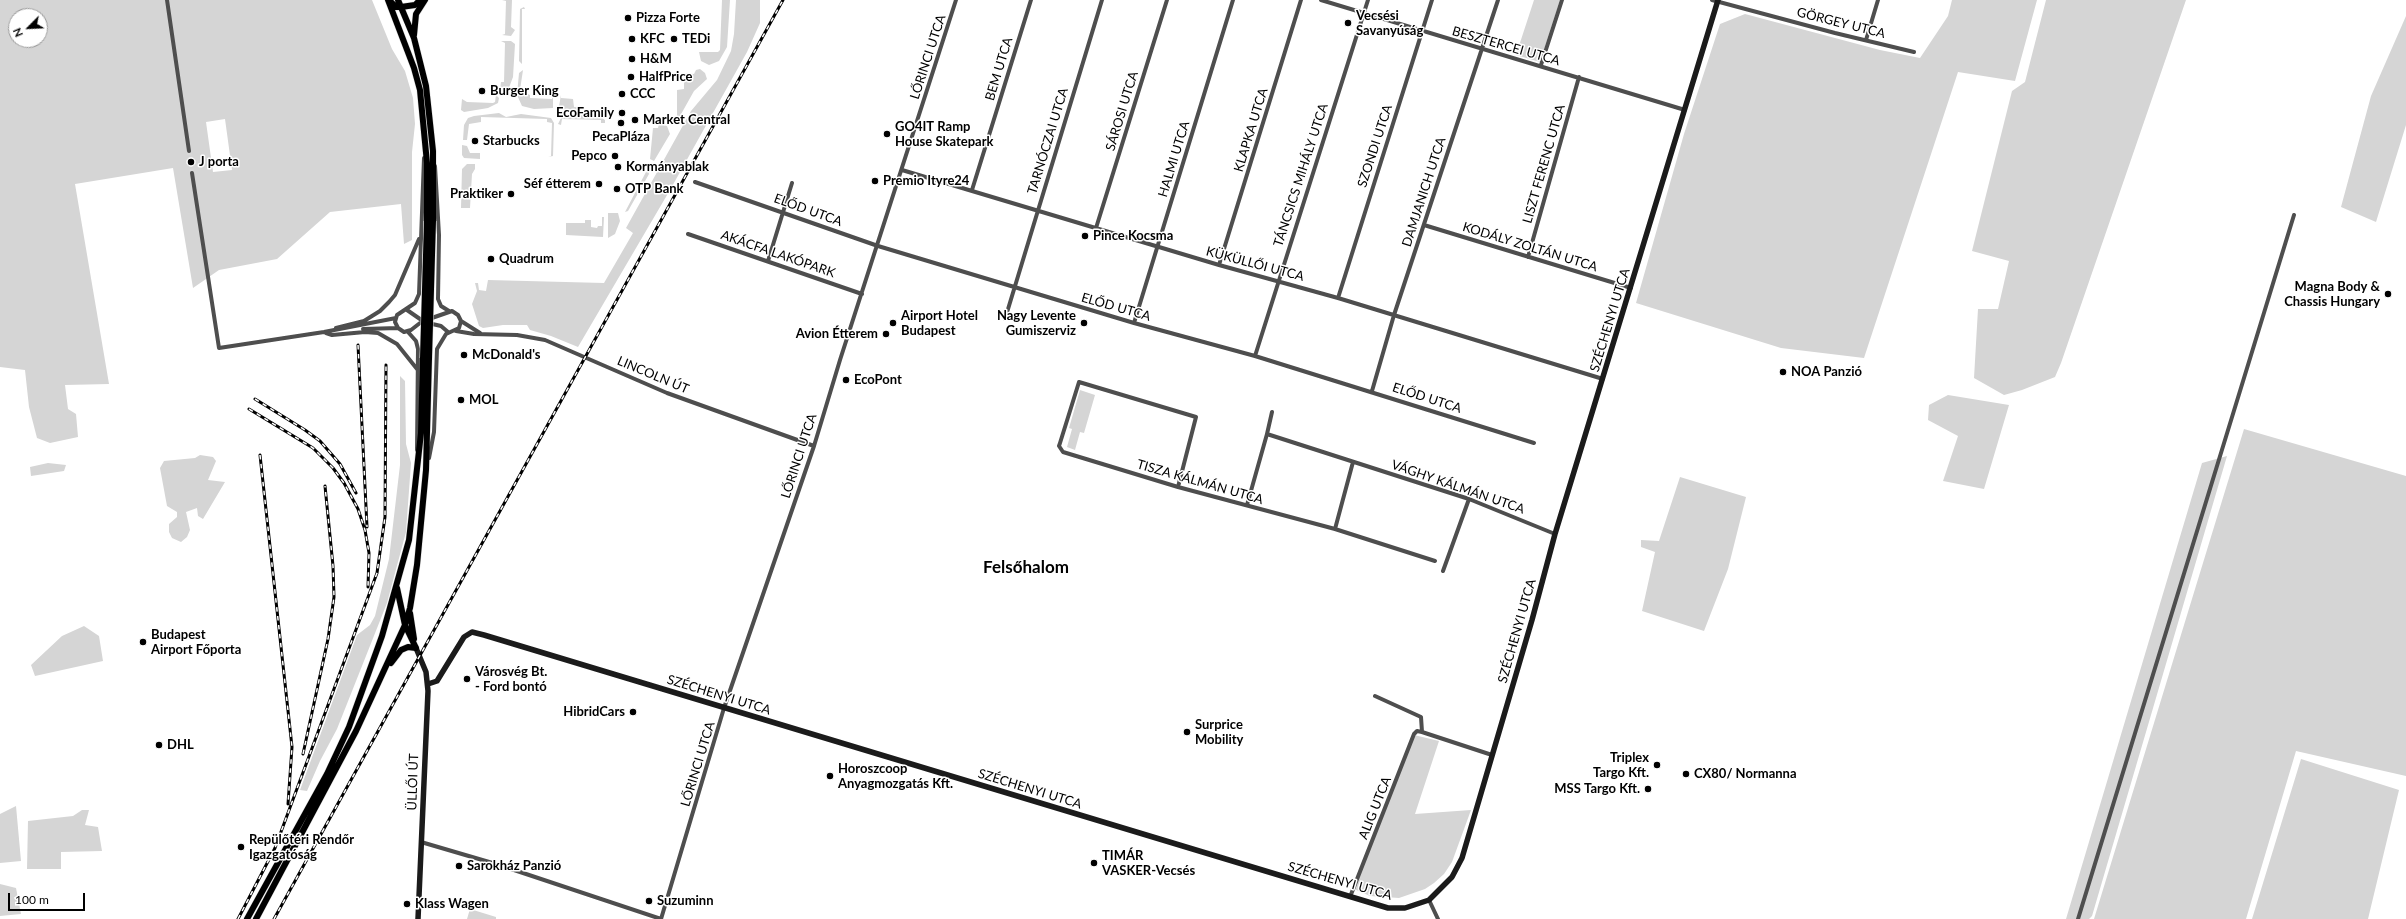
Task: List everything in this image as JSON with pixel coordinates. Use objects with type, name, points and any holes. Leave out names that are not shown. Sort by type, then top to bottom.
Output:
[{"type":"main road","points":[[388,0],[400,4],[415,5],[420,0]]},
{"type":"main road","points":[[388,0],[397,21],[420,90],[426,142],[430,222]]},
{"type":"main road","points":[[414,38],[416,14],[425,0]]},
{"type":"main road","points":[[397,21],[400,4]]},
{"type":"main road","points":[[256,919],[356,731],[384,674],[405,625],[410,608],[417,565],[426,470],[424,434],[433,151],[426,86],[414,38],[400,4]]},
{"type":"main road","points":[[247,919],[327,774],[349,727],[368,676],[397,586],[409,540],[424,434]]},
{"type":"main road","points":[[397,586],[405,625],[416,648]]},
{"type":"main road","points":[[410,608],[416,648]]},
{"type":"main road","points":[[384,674],[401,650],[408,647],[416,648]]},
{"type":"street","points":[[168,0],[189,150]]},
{"type":"street","name":"LŐRINCI UTCA","points":[[661,919],[724,708],[814,446],[956,0]]},
{"type":"street","name":"BEM UTCA","points":[[972,190],[1031,0]]},
{"type":"street","name":"TARNÓCZAI UTCA","points":[[1005,319],[1013,288],[1102,0]]},
{"type":"street","name":"SÁROSI UTCA","points":[[1096,228],[1167,0]]},
{"type":"street","name":"HALMI UTCA","points":[[1134,323],[1234,0]]},
{"type":"street","name":"KLAPKA UTCA","points":[[1219,265],[1301,0]]},
{"type":"street","name":"BESZTERCEI UTCA","points":[[1321,0],[1422,32],[1541,65],[1685,110]]},
{"type":"street","name":"TÁNCSICS MIHÁLY UTCA","points":[[1255,356],[1368,0]]},
{"type":"street","name":"SZONDI UTCA","points":[[1338,298],[1432,0]]},
{"type":"street","name":"DAMJANICH UTCA","points":[[1372,391],[1394,315],[1498,0]]},
{"type":"street","points":[[1541,65],[1562,0]]},
{"type":"street","points":[[1866,40],[1878,0]]},
{"type":"street","name":"GÖRGEY UTCA","points":[[1716,1],[1914,52]]},
{"type":"street","name":"SZÉCHENYI UTCA","points":[[428,684],[437,681],[458,643],[472,632],[1350,897],[1395,909],[1429,900],[1452,877],[1462,858],[1555,534],[1685,110],[1716,1]]},
{"type":"street","name":"LISZT FERENC UTCA","points":[[1528,257],[1579,77]]},
{"type":"street","points":[[398,328],[396,318],[400,312],[407,310],[415,303],[419,294],[426,142]]},
{"type":"street","points":[[433,151],[437,179],[439,235],[438,299],[441,306],[458,315],[461,320],[482,334]]},
{"type":"street","name":"KÜKÜLLŐI UTCA","points":[[902,170],[1157,247],[1278,280],[1603,379]]},
{"type":"street","points":[[192,173],[219,348],[324,332],[396,318]]},
{"type":"street","name":"ELŐD UTCA","points":[[695,182],[878,246],[1013,288],[1255,356],[1372,391],[1534,443]]},
{"type":"street","points":[[768,261],[792,184]]},
{"type":"street","points":[[2078,919],[2294,215]]},
{"type":"street","name":"KODÁLY ZOLTÁN UTCA","points":[[1424,225],[1631,288]]},
{"type":"street","name":"AKÁCFA LAKÓPARK","points":[[688,234],[862,294]]},
{"type":"street","points":[[324,332],[332,328],[364,321],[380,311],[394,295],[421,235]]},
{"type":"street","points":[[407,310],[420,319],[429,319],[442,316],[449,311]]},
{"type":"street","points":[[415,315],[416,325]]},
{"type":"street","points":[[441,326],[442,316]]},
{"type":"street","points":[[426,470],[434,432],[439,342],[448,332],[456,331],[461,320]]},
{"type":"street","points":[[408,332],[416,325],[428,323],[441,326],[448,332]]},
{"type":"street","points":[[324,332],[398,328],[408,332],[418,345],[416,435],[418,470]]},
{"type":"street","name":"LINCOLN ÚT","points":[[456,331],[482,334],[517,335],[545,340],[667,393],[814,446]]},
{"type":"street","points":[[324,332],[332,335],[365,332],[378,333],[397,344],[418,370]]},
{"type":"street","name":"TISZA KÁLMÁN UTCA","points":[[1178,487],[1196,417],[1079,382],[1060,443],[1060,450],[1178,487],[1335,529],[1435,560]]},
{"type":"street","points":[[1247,506],[1272,412]]},
{"type":"street","name":"VÁGHY KÁLMÁN UTCA","points":[[1267,434],[1469,499],[1555,534]]},
{"type":"street","points":[[1335,529],[1353,462]]},
{"type":"street","points":[[1443,571],[1469,499]]},
{"type":"street","name":"ÜLLŐI ÚT","points":[[416,648],[426,672],[428,684],[418,919]]},
{"type":"street","points":[[1375,696],[1421,717],[1422,732],[1492,755]]},
{"type":"street","name":"ALIG UTCA","points":[[1350,897],[1414,734],[1417,731],[1422,732]]},
{"type":"street","points":[[422,842],[496,864],[661,919]]},
{"type":"street","points":[[1429,900],[1438,919]]},
{"type":"shaded area","points":[[0,0],[372,0],[392,49],[405,71],[413,98],[415,124],[412,152],[412,240],[404,244],[401,204],[330,212],[277,259],[219,270],[193,288],[173,168],[75,184],[109,384],[65,385],[68,409],[76,414],[78,437],[50,443],[37,438],[29,407],[25,370],[0,367]],"holes":[[[225,119],[232,170],[213,172],[206,122]]]},
{"type":"shaded area","points":[[502,0],[512,0],[511,27],[515,30],[511,36],[502,35],[505,34],[506,1]]},
{"type":"shaded area","points":[[722,0],[730,0],[727,47],[719,61],[709,65],[701,61],[699,52],[718,52],[720,50]]},
{"type":"shaded area","points":[[736,0],[760,0],[760,23],[747,52],[670,190],[578,347],[551,336],[530,330],[527,325],[503,325],[483,328],[479,326],[472,304],[477,291],[475,283],[478,283],[479,290],[486,291],[488,280],[604,283],[633,233],[626,228],[691,111],[717,80],[731,51],[734,34]]},
{"type":"shaded area","points":[[1534,0],[1560,0],[1540,62],[1516,55]]},
{"type":"shaded area","points":[[1952,0],[2037,0],[2015,81],[1958,72],[1864,358],[1781,348],[1636,303],[1684,134],[1720,24],[1745,14],[1880,50],[1920,58],[1948,16]]},
{"type":"shaded area","points":[[2046,0],[2186,0],[2055,377],[2022,390],[2004,395],[1974,378],[1978,309],[1998,309],[2009,261],[1972,251],[2012,91],[2025,82]]},
{"type":"shaded area","points":[[524,7],[525,9],[522,9],[522,64],[519,61],[520,9]]},
{"type":"shaded area","points":[[2406,16],[2406,125],[2376,222],[2341,207],[2371,96]]},
{"type":"shaded area","points":[[501,41],[511,41],[515,44],[513,77],[507,93],[503,95],[500,91],[501,82],[504,82],[505,43]]},
{"type":"shaded area","points":[[700,69],[705,73],[707,79],[694,91],[680,116],[677,116],[677,90],[684,89],[684,73],[694,74],[696,70]]},
{"type":"shaded area","points":[[523,70],[520,90],[530,95],[530,98],[552,99],[553,94],[553,108],[534,109],[522,106],[517,95],[519,73]]},
{"type":"shaded area","points":[[496,95],[499,98],[498,103],[488,108],[464,112],[461,110],[462,99],[467,102],[493,103],[495,102]]},
{"type":"shaded area","points":[[561,95],[561,98],[573,99],[574,107],[578,107],[578,110],[561,109],[559,106]]},
{"type":"shaded area","points":[[499,113],[506,117],[521,114],[551,118],[554,123],[553,156],[548,157],[551,156],[552,123],[547,122],[547,119],[481,117],[481,122],[469,124],[467,140],[463,140],[464,125],[468,118]]},
{"type":"shaded area","points":[[566,115],[599,116],[605,120],[605,123],[601,123],[601,120],[562,119],[561,125],[558,124],[561,118]]},
{"type":"shaded area","points":[[659,124],[667,126],[670,134],[654,161],[650,159],[653,128],[658,128]]},
{"type":"shaded area","points":[[462,145],[467,146],[470,153],[480,153],[480,159],[464,158],[462,155]]},
{"type":"shaded area","points":[[467,164],[475,164],[475,169],[472,174],[470,208],[461,208],[462,169]]},
{"type":"shaded area","points":[[648,171],[649,174],[628,211],[625,212],[646,172]]},
{"type":"shaded area","points":[[608,213],[618,213],[620,221],[615,234],[608,238]]},
{"type":"shaded area","points":[[602,217],[604,217],[603,237],[566,235],[566,223],[585,223],[585,220],[591,220],[591,227],[597,228],[598,226],[602,226]]},
{"type":"shaded area","points":[[400,376],[405,381],[406,444],[411,463],[406,532],[387,603],[337,729],[320,761],[307,791],[300,790],[357,635],[370,625],[375,616],[389,559],[400,465]]},
{"type":"shaded area","points":[[1080,390],[1095,395],[1084,433],[1080,432],[1075,450],[1067,447],[1072,429],[1069,428]]},
{"type":"shaded area","points":[[1948,395],[2009,405],[1984,489],[1943,481],[1958,436],[1928,420],[1929,405]]},
{"type":"shaded area","points":[[2244,429],[2406,476],[2406,776],[2296,751],[2246,919],[2094,919]]},
{"type":"shaded area","points":[[200,455],[213,457],[216,461],[208,480],[225,482],[203,519],[198,516],[197,508],[186,512],[190,530],[187,537],[181,542],[172,538],[169,532],[169,524],[177,517],[177,512],[167,506],[160,468],[164,461],[195,458]]},
{"type":"shaded area","points":[[2227,456],[2092,916],[2089,919],[2066,919],[2202,463]]},
{"type":"shaded area","points":[[48,463],[66,465],[64,471],[31,476],[30,467]]},
{"type":"shaded area","points":[[1680,477],[1746,497],[1728,569],[1704,631],[1642,611],[1655,552],[1641,547],[1641,540],[1659,541]]},
{"type":"shaded area","points":[[84,626],[99,636],[103,661],[35,676],[31,665],[62,636]]},
{"type":"shaded area","points":[[1414,735],[1439,741],[1415,814],[1471,810],[1452,862],[1444,874],[1434,883],[1425,889],[1399,898],[1370,896],[1354,889]]},
{"type":"shaded area","points":[[2301,759],[2399,790],[2368,919],[2252,919]]},
{"type":"shaded area","points":[[16,806],[21,861],[0,863],[0,814]]},
{"type":"shaded area","points":[[82,810],[89,810],[85,825],[98,827],[102,851],[61,852],[61,869],[27,869],[28,821],[73,816]]},
{"type":"shaded area","points":[[0,884],[16,888],[21,914],[0,916]]},
{"type":"shaded area","points":[[470,909],[496,917],[496,919],[467,919]]},
{"type":"tunnel","points":[[189,151],[192,173]]},
{"type":"railway","points":[[274,919],[783,0]]},
{"type":"railway","points":[[358,345],[367,527]]},
{"type":"railway","points":[[238,919],[275,848],[377,573],[385,517],[386,365]]},
{"type":"railway","points":[[255,399],[320,441],[340,464],[356,493]]},
{"type":"railway","points":[[249,409],[313,448],[333,468],[344,483],[358,509],[365,530],[369,553],[368,587]]},
{"type":"railway","points":[[260,455],[292,747],[288,804]]},
{"type":"railway","points":[[303,754],[328,639],[334,597],[333,566],[325,486]]},
{"type":"place","name":"Pizza Forte","points":[[628,18]]},
{"type":"place","name":"Vecsési Savanyúság","points":[[1348,23]]},
{"type":"place","name":"KFC","points":[[632,39]]},
{"type":"place","name":"TEDi","points":[[674,39]]},
{"type":"place","name":"H&M","points":[[632,59]]},
{"type":"place","name":"HalfPrice","points":[[631,77]]},
{"type":"place","name":"Burger King","points":[[482,91]]},
{"type":"place","name":"CCC","points":[[622,94]]},
{"type":"place","name":"EcoFamily","points":[[622,113]]},
{"type":"place","name":"Market Central","points":[[635,120]]},
{"type":"place","name":"PecaPláza","points":[[621,123]]},
{"type":"place","name":"GO4IT Ramp House Skatepark","points":[[887,134]]},
{"type":"place","name":"Starbucks","points":[[475,141]]},
{"type":"place","name":"Pepco","points":[[615,156]]},
{"type":"place","name":"J porta","points":[[191,162]]},
{"type":"place","name":"Kormányablak","points":[[618,167]]},
{"type":"place","name":"Premio Ityre24","points":[[875,181]]},
{"type":"place","name":"Séf étterem","points":[[599,184]]},
{"type":"place","name":"OTP Bank","points":[[617,189]]},
{"type":"place","name":"Praktiker","points":[[511,194]]},
{"type":"place","name":"Pince Kocsma","points":[[1085,236]]},
{"type":"place","name":"Quadrum","points":[[491,259]]},
{"type":"place","name":"Magna Body & Chassis Hungary","points":[[2388,294]]},
{"type":"place","name":"Airport Hotel Budapest","points":[[893,323]]},
{"type":"place","name":"Nagy Levente Gumiszerviz","points":[[1084,323]]},
{"type":"place","name":"Avion Étterem","points":[[886,334]]},
{"type":"place","name":"McDonald's","points":[[464,355]]},
{"type":"place","name":"NOA Panzió","points":[[1783,372]]},
{"type":"place","name":"EcoPont","points":[[846,380]]},
{"type":"place","name":"MOL","points":[[461,400]]},
{"type":"place","name":"Budapest Airport Főporta","points":[[143,642]]},
{"type":"place","name":"Városvég Bt. - Ford bontó","points":[[467,679]]},
{"type":"place","name":"HibridCars","points":[[633,712]]},
{"type":"place","name":"Surprice Mobility","points":[[1187,732]]},
{"type":"place","name":"DHL","points":[[159,745]]},
{"type":"place","name":"Triplex Targo Kft.","points":[[1657,765]]},
{"type":"place","name":"CX80/ Normanna","points":[[1686,774]]},
{"type":"place","name":"Horoszcoop Anyagmozgatás Kft.","points":[[830,776]]},
{"type":"place","name":"MSS Targo Kft.","points":[[1648,789]]},
{"type":"place","name":"Repülőtéri Rendőr Igazgatóság","points":[[241,847]]},
{"type":"place","name":"TIMÁR VASKER-Vecsés","points":[[1094,863]]},
{"type":"place","name":"Sarokház Panzió","points":[[459,866]]},
{"type":"place","name":"Suzuminn","points":[[649,901]]},
{"type":"place","name":"Klass Wagen","points":[[407,904]]},
{"type":"district","name":"Felsőhalom","points":[[1026,568]]}]
